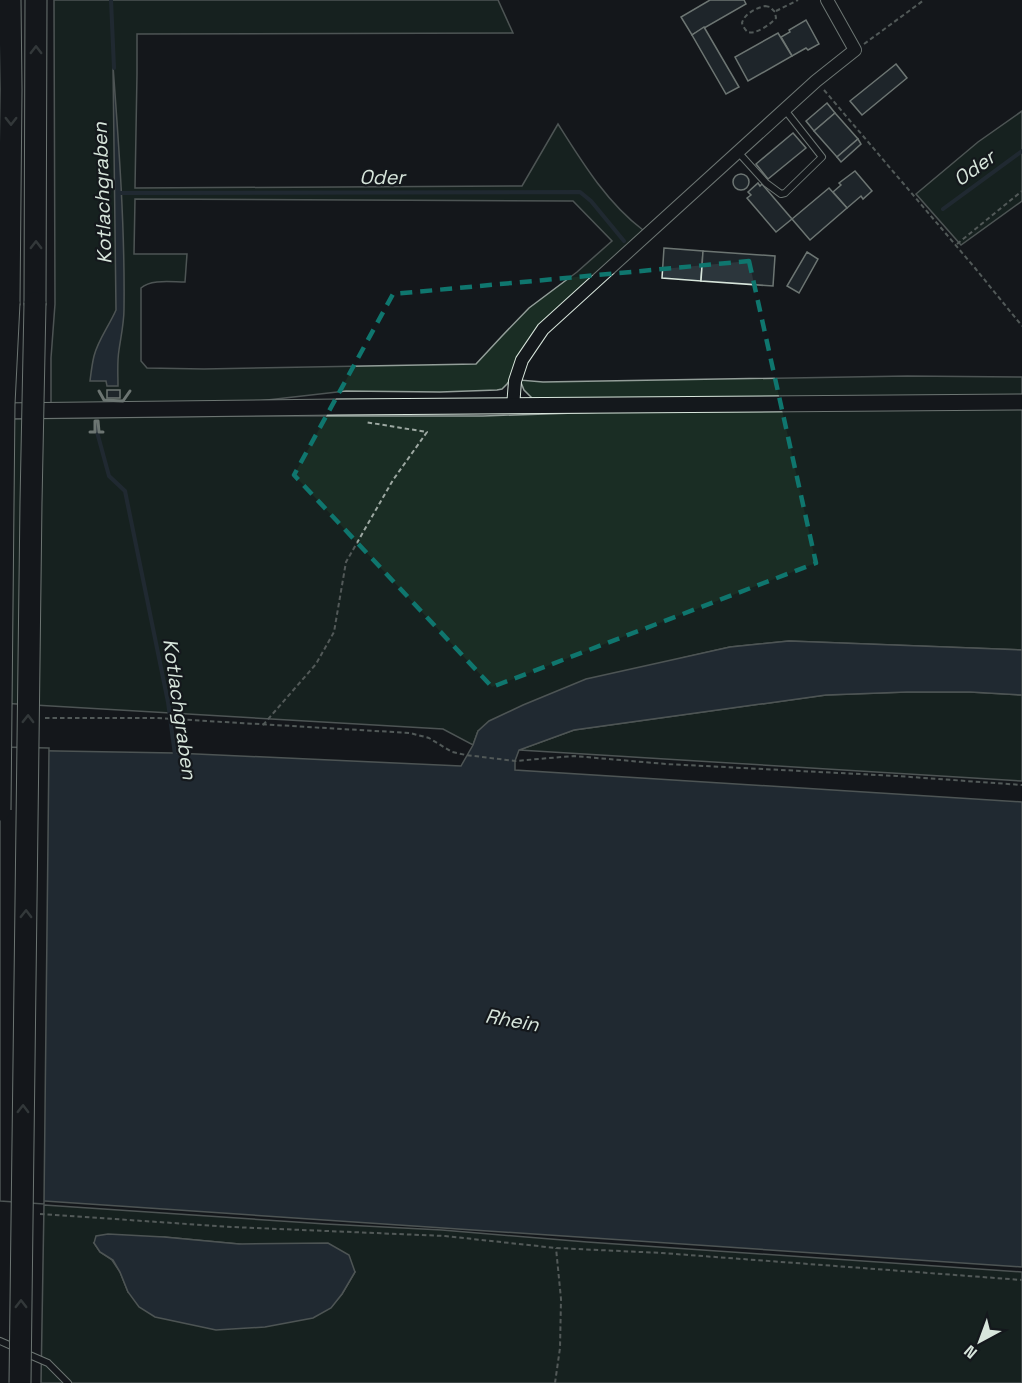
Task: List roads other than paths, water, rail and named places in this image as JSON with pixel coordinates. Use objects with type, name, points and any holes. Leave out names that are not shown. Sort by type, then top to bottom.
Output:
[{"type":"highway","points":[[0,810],[4,404],[9,303],[10,0]]},
{"type":"highway","points":[[20,1383],[35,303],[36,0]]},
{"type":"street","points":[[513,407],[515,381],[522,360],[543,329],[816,81],[855,50],[826,0]]},
{"type":"street","points":[[0,411],[1022,402]]},
{"type":"lane","points":[[738,152],[771,188],[781,194],[785,193],[822,157],[785,110]]},
{"type":"lane","points":[[0,1341],[48,1363],[68,1383]]},
{"type":"water","points":[[113,66],[123,218],[124,309],[118,359],[118,386],[107,386],[106,381],[90,381],[96,350],[116,310]]},
{"type":"water","name":"Rhein","points":[[789,641],[1022,650],[1022,695],[907,692],[826,695],[574,730],[519,750],[515,770],[1022,802],[1022,1267],[0,1198],[0,750],[175,753],[461,766],[478,731],[489,721],[586,679],[730,647]]},
{"type":"water","points":[[108,1234],[239,1244],[328,1243],[349,1255],[355,1272],[331,1308],[313,1318],[265,1327],[216,1330],[155,1317],[139,1307],[128,1292],[113,1260],[100,1252],[94,1243],[96,1236]]},
{"type":"waterway","name":"Kotlachgraben","points":[[111,0],[114,68]]},
{"type":"waterway","name":"Oder","points":[[943,209],[1022,151]]},
{"type":"waterway","name":"Oder","points":[[119,193],[580,192],[591,201],[624,241]]},
{"type":"waterway","name":"Kotlachgraben","points":[[97,422],[97,432],[109,476],[125,491],[168,702],[175,755]]}]
